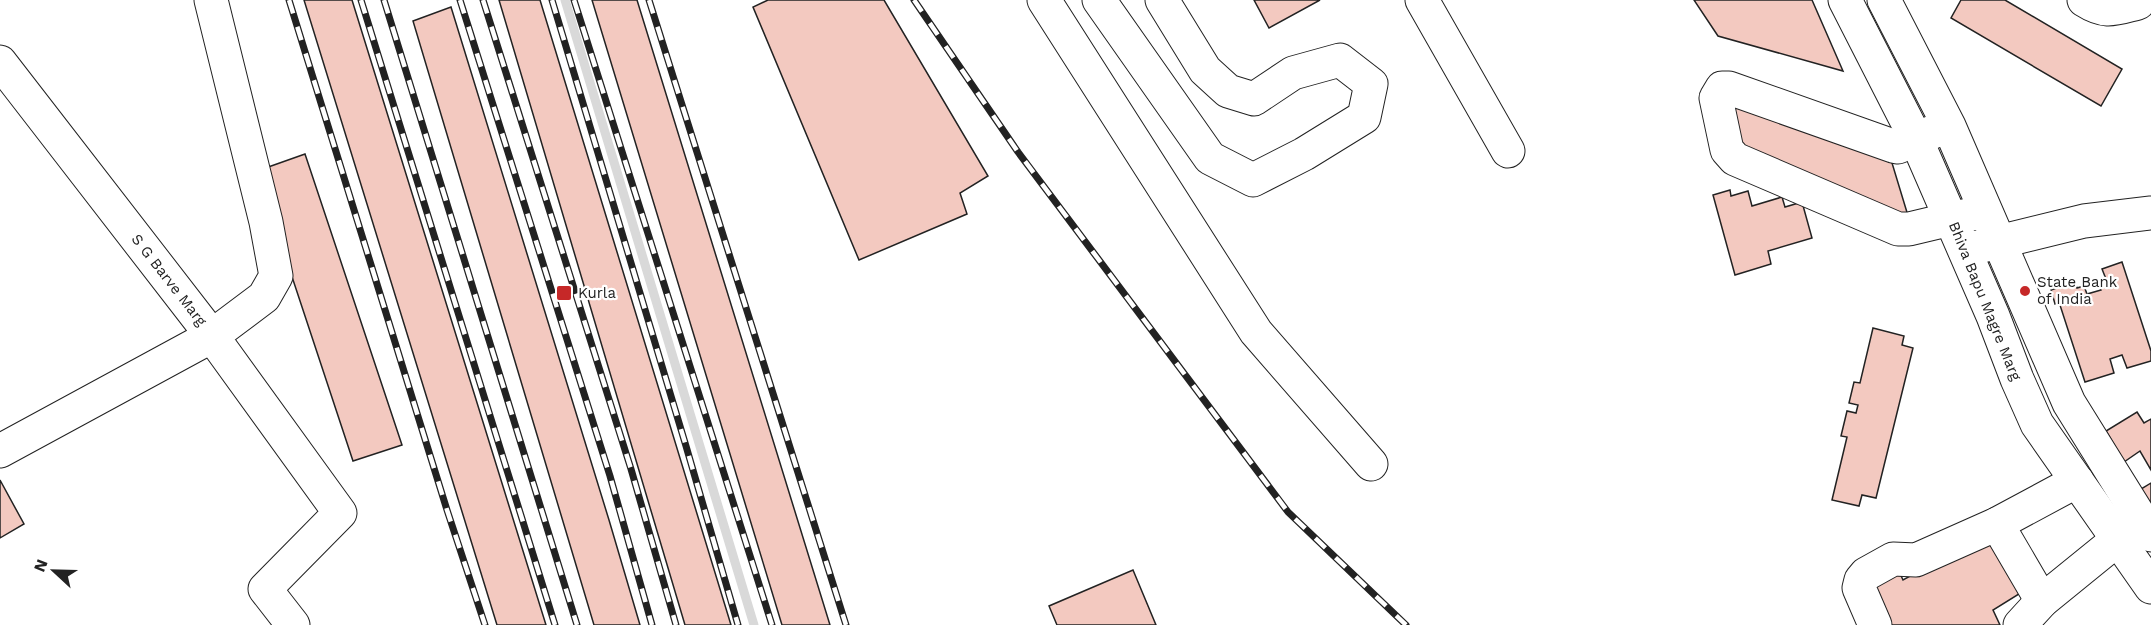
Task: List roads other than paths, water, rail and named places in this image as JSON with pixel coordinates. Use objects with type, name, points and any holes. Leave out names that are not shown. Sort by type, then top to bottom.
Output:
[{"type":"street","points":[[211,0],[266,222],[276,276],[264,297],[212,336],[340,513],[265,589],[293,625]]},
{"type":"street","points":[[1044,0],[1256,332],[1371,464]]},
{"type":"street","points":[[1099,0],[1210,158],[1253,180],[1304,154],[1364,117],[1371,84],[1340,60],[1293,73],[1254,99],[1228,91],[1205,70],[1162,0]]},
{"type":"street","points":[[1422,0],[1508,151]]},
{"type":"street","name":"Bhiva Bapu Magre Marg","points":[[1845,0],[1916,139],[1952,219],[2037,424],[2151,587]]},
{"type":"street","points":[[1884,0],[1949,126],[2069,403],[2151,535]]},
{"type":"street","points":[[2084,0],[2096,8],[2111,10],[2138,3],[2141,0]]},
{"type":"street","name":"S G Barve Marg","points":[[0,63],[212,336],[7,437]]},
{"type":"street","points":[[1949,126],[1898,147],[1729,88],[1722,88],[1716,98],[1727,150],[1736,159],[1898,229],[1909,229],[1986,210]]},
{"type":"street","points":[[1965,251],[2084,221],[2151,213]]},
{"type":"street","points":[[1875,625],[1859,588],[1866,574],[1893,559],[1916,560],[1997,524],[2077,481]]},
{"type":"street","points":[[1997,524],[2042,601]]},
{"type":"street","points":[[2020,625],[2042,601],[2117,540]]},
{"type":"waterway","points":[[565,0],[754,625]]},
{"type":"railway","points":[[289,0],[447,510],[485,625]]},
{"type":"railway","points":[[361,0],[555,625]]},
{"type":"railway","points":[[384,0],[577,625]]},
{"type":"railway","points":[[460,0],[610,476],[652,625]]},
{"type":"railway","points":[[483,0],[631,469],[676,625]]},
{"type":"railway","points":[[552,0],[738,625]]},
{"type":"railway","points":[[574,0],[772,625]]},
{"type":"railway","points":[[649,0],[846,625]]},
{"type":"railway","points":[[914,0],[1018,152],[1288,512],[1406,625]]},
{"type":"place","name":"State Bank of India","points":[[2025,291]]},
{"type":"place","name":"Kurla","points":[[564,293]]}]
